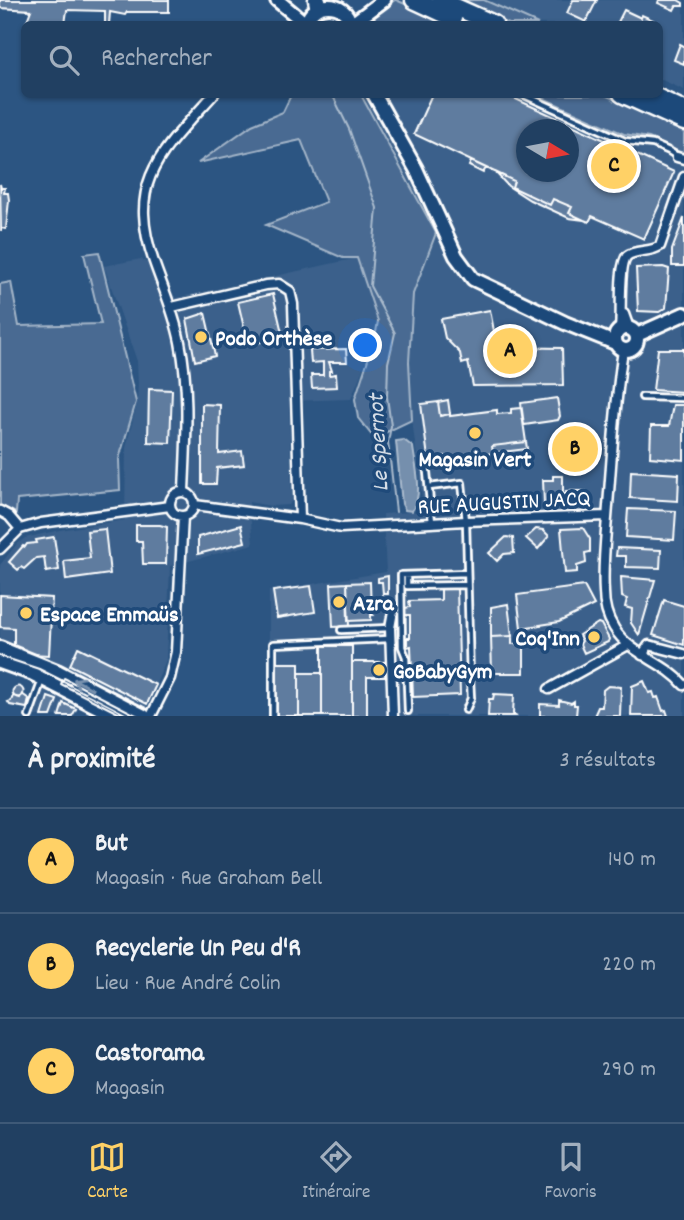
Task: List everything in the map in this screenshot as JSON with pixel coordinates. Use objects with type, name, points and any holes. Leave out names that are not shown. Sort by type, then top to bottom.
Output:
[{"type":"highway","points":[[414,0],[461,21]]},
{"type":"highway","points":[[440,0],[487,21]]},
{"type":"highway","points":[[631,98],[684,122]]},
{"type":"highway","points":[[658,98],[684,110]]},
{"type":"street","points":[[277,0],[288,10],[312,13],[333,3],[346,10],[366,12]]},
{"type":"street","points":[[355,21],[383,1]]},
{"type":"street","points":[[346,10],[350,21]]},
{"type":"street","points":[[184,491],[186,374],[173,307],[144,232],[143,201],[153,169],[163,153],[211,98]]},
{"type":"street","points":[[376,98],[416,169],[456,256],[473,279],[593,334],[624,336],[684,314]]},
{"type":"street","points":[[684,177],[660,246],[650,251],[632,253],[625,259],[622,273],[624,336],[616,397],[603,592],[606,612],[612,625],[628,645],[669,671],[684,685]]},
{"type":"street","points":[[173,307],[266,285],[279,284],[290,291],[293,304],[300,519]]},
{"type":"street","points":[[184,491],[192,496],[195,505],[191,513],[183,516],[174,513],[170,506],[173,495],[184,491]]},
{"type":"street","name":"RUE AUGUSTIN JACQ","points":[[195,505],[300,519],[341,528],[466,520],[607,516]]},
{"type":"street","points":[[0,549],[20,529],[41,523],[170,506]]},
{"type":"street","points":[[0,511],[9,516],[20,529]]},
{"type":"street","points":[[151,716],[170,678],[176,652],[183,516]]},
{"type":"street","points":[[393,611],[390,628],[393,716]]},
{"type":"street","points":[[549,689],[628,645]]},
{"type":"street","points":[[642,655],[649,645],[684,654]]},
{"type":"street","points":[[0,648],[57,671],[144,716]]},
{"type":"street","points":[[0,665],[115,716]]},
{"type":"lane","points":[[531,98],[625,141],[653,144],[681,158]]},
{"type":"lane","points":[[642,397],[684,397]]},
{"type":"lane","points":[[426,462],[432,522]]},
{"type":"lane","points":[[429,487],[462,483],[466,520],[471,698],[466,710]]},
{"type":"lane","points":[[408,711],[406,657],[402,648],[401,575],[467,573]]},
{"type":"lane","points":[[407,575],[407,586],[467,585]]},
{"type":"lane","points":[[341,630],[390,628]]},
{"type":"lane","points":[[273,716],[273,644],[391,639]]},
{"type":"lane","points":[[29,716],[41,681]]},
{"type":"shaded area","points":[[396,0],[444,21],[364,21]]},
{"type":"shaded area","points":[[456,0],[484,0],[531,21],[502,21]]},
{"type":"shaded area","points":[[484,0],[684,0],[684,90],[663,80],[663,21],[531,21]]},
{"type":"shaded area","points":[[290,98],[363,98],[436,233],[413,294],[409,362],[412,420],[374,438],[358,418],[355,399],[378,321],[357,258],[343,258],[266,225],[326,202],[301,140],[198,163],[252,125],[283,112]]},
{"type":"shaded area","points":[[363,98],[591,98],[684,138],[684,716],[269,716],[269,591],[386,572],[383,514],[424,511],[412,420],[409,362],[413,294],[436,233]]},
{"type":"shaded area","points":[[543,98],[612,98],[684,131],[684,151],[682,153],[649,138],[624,134]]},
{"type":"shaded area","points":[[99,252],[136,402],[119,459],[120,490],[17,500],[16,513],[0,505],[0,284],[11,282],[19,326],[101,324],[84,254]]},
{"type":"shaded area","points":[[357,258],[378,321],[375,338],[351,399],[289,401],[292,500],[289,505],[271,506],[249,502],[253,544],[170,566],[166,660],[144,712],[159,716],[96,716],[79,707],[74,716],[33,716],[43,688],[32,683],[40,661],[0,645],[0,565],[25,538],[125,520],[126,448],[137,403],[137,361],[104,266],[141,259],[149,264],[176,298]]},
{"type":"shaded area","points":[[404,440],[413,447],[418,480],[418,497],[412,511],[405,510],[402,504],[396,441]]},
{"type":"building","points":[[0,0],[169,0],[169,12],[127,12],[125,15],[110,12],[109,21],[105,21],[105,11],[67,10],[65,21],[27,21],[31,10],[0,8]]},
{"type":"building","points":[[573,0],[597,0],[586,21],[567,13]]},
{"type":"building","points":[[659,0],[678,0],[683,6],[676,6],[674,10],[658,3]]},
{"type":"building","points":[[624,10],[653,20],[652,21],[618,21]]},
{"type":"building","points":[[680,44],[684,46],[684,64],[674,60]]},
{"type":"building","points":[[430,98],[514,98],[559,119],[516,119],[516,182],[579,182],[579,128],[674,172],[644,239],[592,216],[589,222],[569,213],[572,207],[553,199],[550,205],[512,187],[514,181],[414,134]]},
{"type":"building","points":[[471,161],[486,168],[483,173],[469,166]]},
{"type":"building","points":[[495,172],[514,181],[512,187],[550,205],[553,199],[572,207],[569,213],[584,220],[569,218],[530,200],[508,186]]},
{"type":"building","points":[[0,184],[1,188],[5,188],[4,193],[8,193],[9,200],[6,229],[1,228],[1,231]]},
{"type":"building","points":[[684,218],[684,266],[672,266],[672,250]]},
{"type":"building","points":[[636,268],[669,269],[666,308],[659,312],[638,311]]},
{"type":"building","points":[[273,294],[283,337],[248,345],[238,302]]},
{"type":"building","points":[[490,310],[497,347],[562,348],[563,385],[473,386],[468,362],[462,364],[460,353],[445,338],[441,319]]},
{"type":"building","name":"Podo Orthèse","points":[[205,313],[215,356],[195,361],[187,319]]},
{"type":"building","points":[[346,349],[347,362],[329,362],[332,371],[329,371],[329,375],[336,374],[337,387],[312,388],[311,375],[323,375],[323,362],[311,363],[310,350]]},
{"type":"building","points":[[658,349],[684,349],[684,392],[653,390]]},
{"type":"building","points":[[149,389],[172,390],[170,443],[148,442]]},
{"type":"building","points":[[557,398],[560,416],[558,420],[524,425],[521,403]]},
{"type":"building","points":[[448,400],[450,414],[440,416],[438,402]]},
{"type":"building","name":"Magasin Vert","points":[[438,402],[440,416],[497,410],[497,414],[511,413],[511,409],[521,408],[526,442],[492,446],[493,453],[459,459],[446,460],[445,456],[428,458],[421,404]]},
{"type":"building","points":[[202,404],[220,405],[219,454],[242,451],[244,465],[217,468],[216,484],[202,484]]},
{"type":"building","points":[[673,405],[684,405],[684,460],[650,457],[651,426],[669,426]]},
{"type":"building","points":[[564,433],[586,435],[584,462],[562,461]]},
{"type":"building","points":[[526,442],[527,449],[493,453],[492,446]]},
{"type":"building","points":[[631,471],[679,474],[678,501],[630,498]]},
{"type":"building","points":[[553,476],[563,476],[563,494],[566,494],[566,491],[586,491],[586,500],[581,498],[581,507],[544,504],[543,480],[553,480]]},
{"type":"building","points":[[628,509],[676,511],[674,540],[626,537]]},
{"type":"building","points":[[136,525],[167,527],[166,564],[143,564],[142,541],[136,541]]},
{"type":"building","points":[[241,525],[245,542],[198,554],[198,537]]},
{"type":"building","points":[[583,528],[590,539],[590,552],[585,553],[586,563],[577,566],[577,572],[565,573],[561,529]]},
{"type":"building","points":[[105,529],[110,574],[66,580],[64,561],[90,558],[87,531]]},
{"type":"building","points":[[536,529],[543,530],[549,536],[538,549],[526,538]]},
{"type":"building","points":[[54,537],[59,570],[46,572],[44,557],[36,558],[24,569],[21,567],[18,570],[9,562],[23,546],[37,543],[36,540]]},
{"type":"building","points":[[506,537],[513,538],[514,553],[504,554],[497,561],[489,553]]},
{"type":"building","points":[[617,548],[661,550],[660,568],[626,567],[626,556],[616,556]]},
{"type":"building","points":[[388,576],[388,594],[383,594],[382,582],[378,582],[378,578]]},
{"type":"building","points":[[621,577],[655,580],[639,635],[631,623],[632,609],[625,607],[627,599],[622,597]]},
{"type":"building","points":[[370,582],[373,615],[371,620],[348,621],[347,583]]},
{"type":"building","name":"Azra","points":[[347,583],[349,626],[333,627],[331,584]]},
{"type":"building","points":[[311,586],[315,612],[277,618],[273,591]]},
{"type":"building","points":[[584,586],[594,605],[559,622],[521,628],[517,595]]},
{"type":"building","points":[[457,588],[460,695],[413,697],[411,646],[407,647],[407,638],[410,638],[410,615],[405,615],[405,608],[410,607],[409,601],[441,600],[441,589]]},
{"type":"building","name":"Espace Emmaüs","points":[[0,595],[52,598],[49,655],[30,654],[14,646],[14,628],[0,627]]},
{"type":"building","points":[[664,600],[684,606],[684,645],[653,635]]},
{"type":"building","points":[[508,604],[512,636],[491,637],[491,607]]},
{"type":"building","points":[[598,623],[609,639],[608,642],[584,653],[579,635]]},
{"type":"building","points":[[512,636],[512,644],[524,643],[524,673],[492,673],[491,637]]},
{"type":"building","points":[[322,646],[352,646],[352,716],[322,716]]},
{"type":"building","points":[[78,647],[156,685],[147,704],[70,665]]},
{"type":"building","points":[[352,662],[386,662],[385,677],[367,677],[367,716],[352,716]]},
{"type":"building","points":[[276,663],[299,663],[299,716],[276,716]]},
{"type":"building","points":[[299,673],[322,673],[322,716],[299,716]]},
{"type":"building","points":[[644,681],[649,693],[653,692],[655,698],[658,697],[668,716],[631,716],[632,686]]},
{"type":"building","points":[[608,686],[621,687],[620,716],[594,716],[598,707],[602,707],[603,690]]},
{"type":"building","points":[[18,687],[22,688],[22,696],[18,697],[14,696],[13,692],[14,688]]},
{"type":"building","points":[[22,694],[29,699],[27,708],[10,705],[8,702],[13,696],[20,698]]},
{"type":"building","points":[[494,694],[514,695],[513,714],[517,716],[488,716],[489,699],[493,699]]},
{"type":"building","points":[[48,697],[57,700],[51,716],[42,716]]},
{"type":"building","points":[[559,700],[571,703],[574,701],[574,705],[577,705],[576,716],[540,716],[540,704],[559,705]]},
{"type":"building","points":[[63,703],[76,709],[72,716],[59,716]]},
{"type":"waterway","name":"Le Spernot","points":[[334,98],[349,129],[377,208],[370,286],[395,333],[388,363],[387,397],[391,426],[388,442],[396,512]]},
{"type":"tram line","points":[[0,656],[39,669],[71,685]]},
{"type":"tram line","points":[[124,716],[61,684],[64,678],[134,714],[133,716],[138,716]]},
{"type":"place","name":"Castorama","points":[[614,166]]},
{"type":"place","name":"Podo Orthèse","points":[[201,337]]},
{"type":"place","name":"But","points":[[510,351]]},
{"type":"place","name":"Magasin Vert","points":[[475,433]]},
{"type":"place","name":"Recyclerie Un Peu d'R","points":[[575,449]]},
{"type":"place","name":"Azra","points":[[339,602]]},
{"type":"place","name":"Espace Emmaüs","points":[[26,613]]},
{"type":"place","name":"Coq'Inn","points":[[594,637]]},
{"type":"place","name":"GoBabyGym","points":[[379,670]]}]
